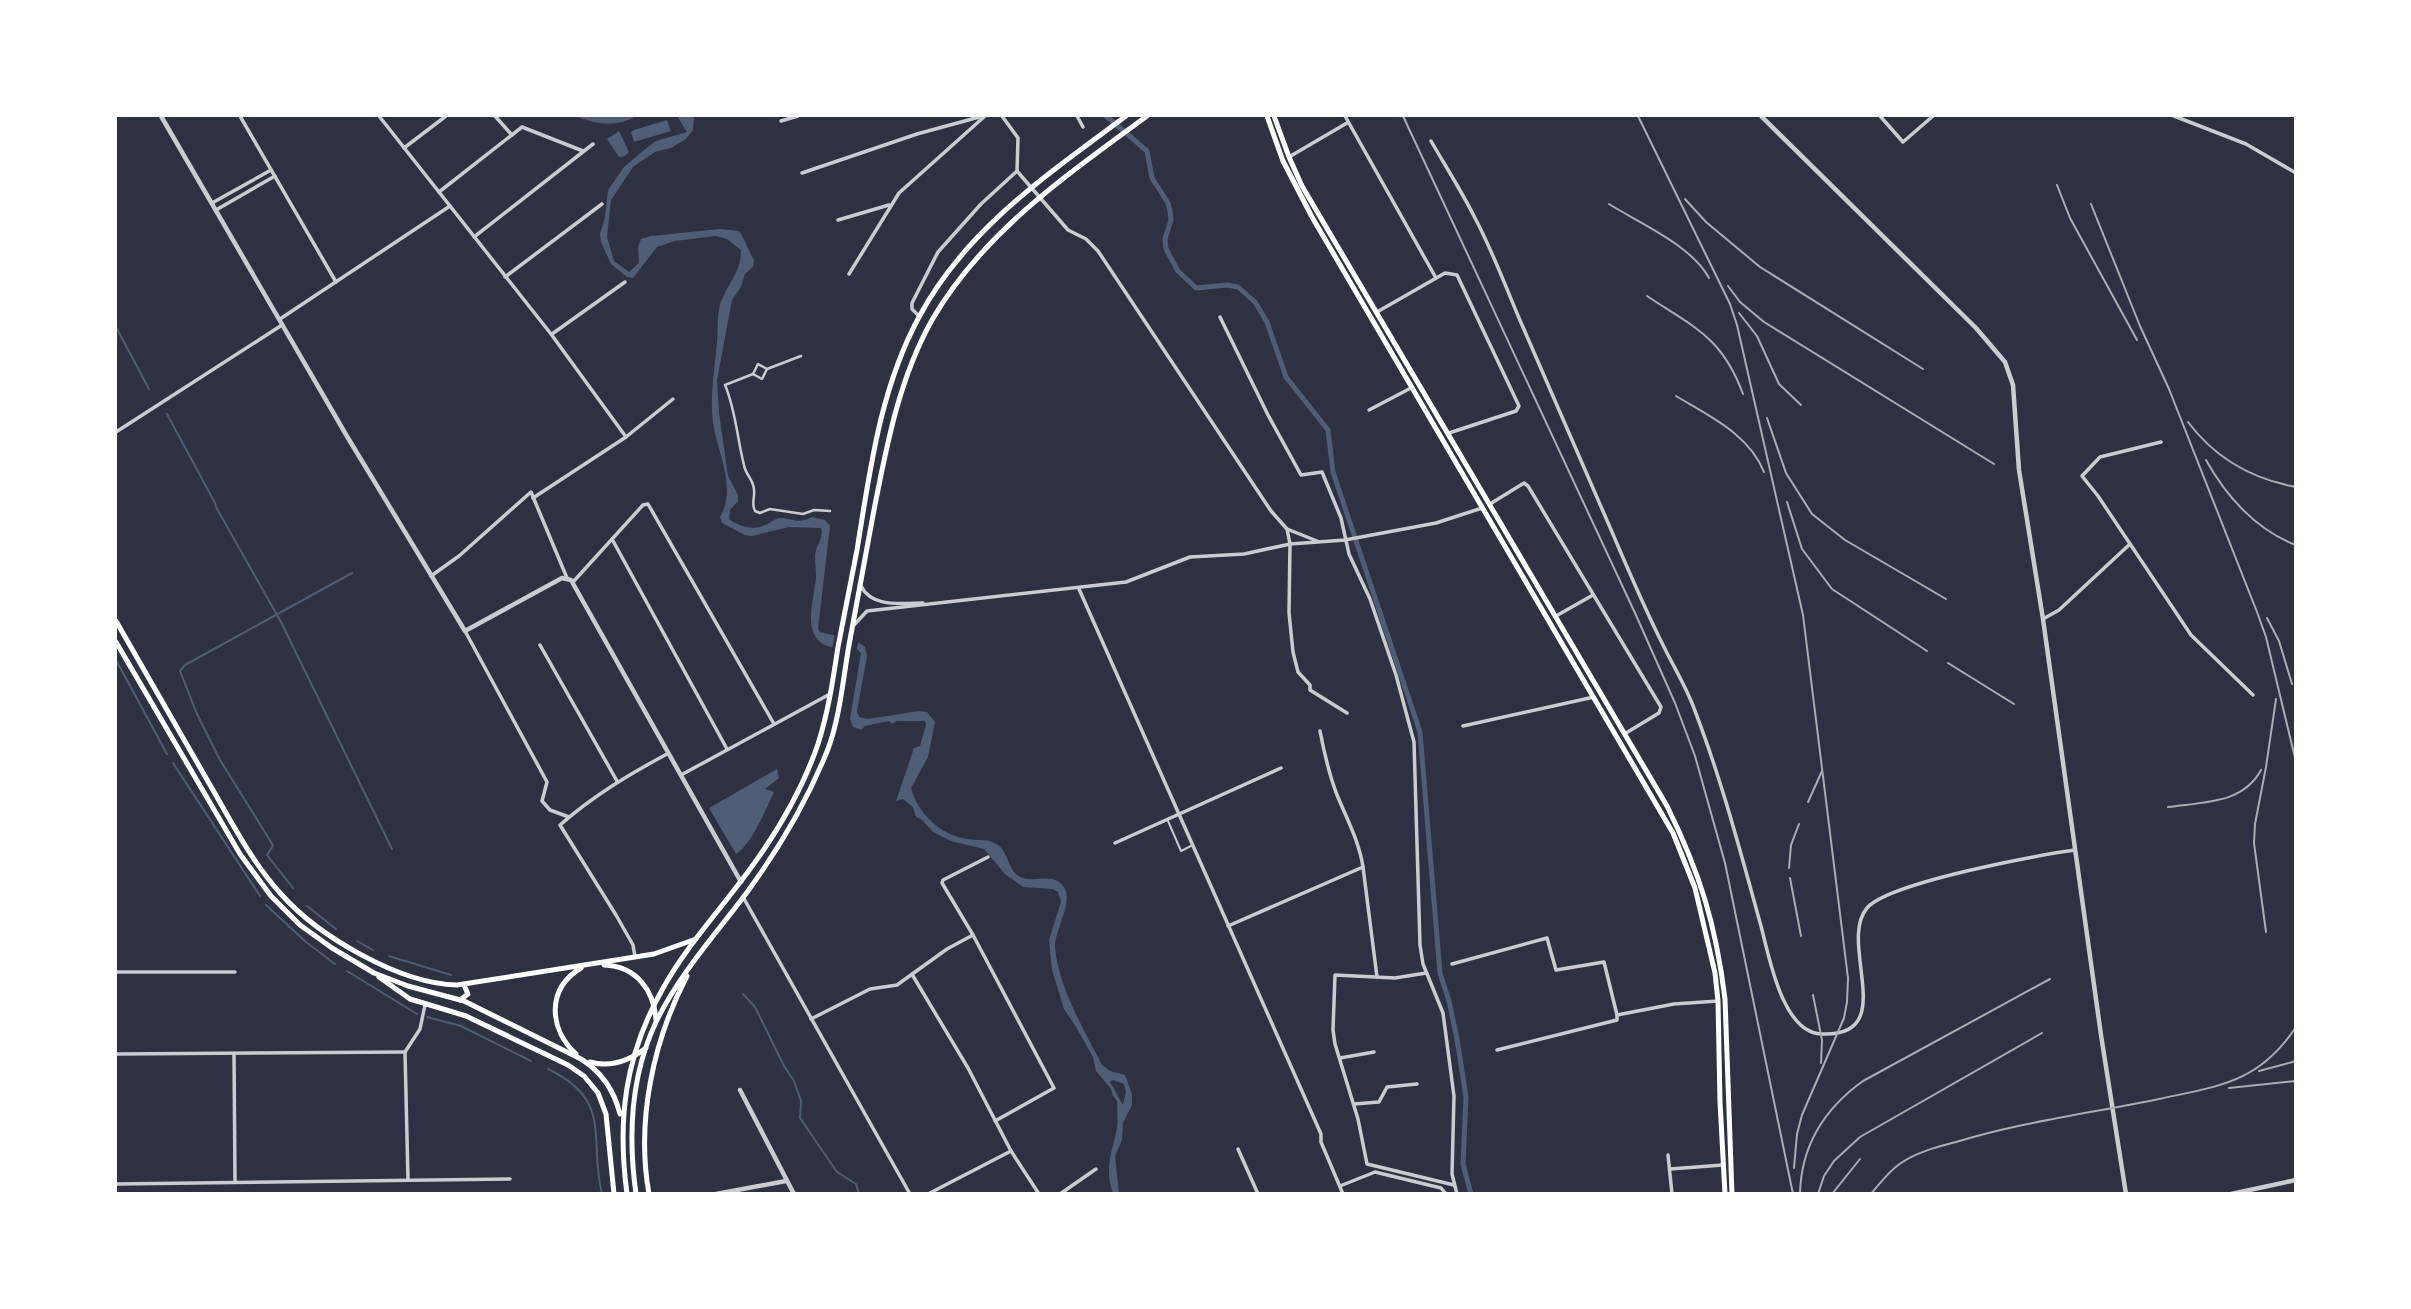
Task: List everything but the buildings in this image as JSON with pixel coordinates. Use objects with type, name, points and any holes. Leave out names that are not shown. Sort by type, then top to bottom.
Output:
[{"type":"main road","points":[[627,1194],[623,1105],[633,1057],[654,1005],[673,972],[741,882],[788,811],[817,747],[830,694],[873,449],[894,375],[919,316],[964,251],[993,220],[1126,116]]},
{"type":"main road","points":[[636,1194],[633,1112],[647,1047],[656,1023],[698,955],[779,848],[813,786],[833,731],[885,451],[905,380],[933,320],[970,264],[1005,226],[1112,141],[1146,116],[1153,116]]},
{"type":"main road","points":[[1267,116],[1290,175],[1343,270],[1662,810],[1696,888],[1718,1001],[1725,1194]]},
{"type":"main road","points":[[1274,116],[1289,158],[1303,186],[1668,806],[1684,840],[1702,883],[1722,969],[1732,1194]]},
{"type":"main road","points":[[1343,270],[1349,265]]},
{"type":"main road","points":[[873,449],[885,451]]},
{"type":"main road","points":[[1522,574],[1528,569]]},
{"type":"main road","points":[[116,621],[221,804],[269,879],[292,905],[322,930],[389,967],[442,984],[463,985],[654,954],[696,939]]},
{"type":"main road","points":[[116,642],[212,809],[251,870],[286,912],[317,938],[374,973],[406,997],[466,1016],[568,1065],[586,1078],[599,1096],[606,1114],[614,1194]]},
{"type":"main road","points":[[822,728],[833,731]]},
{"type":"main road","points":[[180,754],[187,754],[190,748]]},
{"type":"main road","points":[[212,809],[216,803],[221,804]]},
{"type":"main road","points":[[1677,844],[1684,840]]},
{"type":"main road","points":[[649,1194],[645,1166],[645,1133],[651,1084],[672,1011],[698,955]]},
{"type":"main road","points":[[622,1124],[609,1086],[560,1035],[555,1011],[559,994],[568,979],[579,970],[590,965],[615,966],[630,972],[647,988],[654,1005],[656,1023]]},
{"type":"main road","points":[[374,973],[408,986],[460,1000],[582,1059],[606,1065],[622,1062],[647,1047]]},
{"type":"main road","points":[[460,1000],[468,994],[463,985]]},
{"type":"street","points":[[161,116],[465,631],[547,782],[542,801],[550,810],[569,817]]},
{"type":"street","points":[[240,116],[336,282]]},
{"type":"street","points":[[379,116],[551,334],[626,437]]},
{"type":"street","points":[[404,148],[446,116]]},
{"type":"street","points":[[495,116],[512,135]]},
{"type":"street","points":[[781,121],[798,116]]},
{"type":"street","points":[[802,173],[917,134],[985,116]]},
{"type":"street","points":[[849,274],[891,204],[908,184],[985,116]]},
{"type":"street","points":[[1002,116],[1018,138],[1017,171],[1059,220],[1098,251],[1271,511],[1287,529],[1317,541]]},
{"type":"street","points":[[1077,116],[1083,127]]},
{"type":"street","points":[[1345,116],[1436,278]]},
{"type":"street","points":[[1761,116],[1976,328],[2007,366],[2014,395],[2019,470],[2126,1194]]},
{"type":"street","points":[[1880,116],[1903,142],[1933,116]]},
{"type":"street","points":[[2174,116],[2246,144],[2295,173]]},
{"type":"street","points":[[1289,158],[1347,123]]},
{"type":"street","points":[[439,192],[522,127],[583,152]]},
{"type":"street","points":[[1431,141],[1476,219],[1623,559],[1695,708],[1736,836],[1772,966],[1785,1003],[1797,1020],[1815,1033],[1821,1034],[1847,1031],[1857,1022],[1864,1001],[1859,925],[1866,908],[1878,898],[1925,883],[2033,856],[2076,849]]},
{"type":"street","points":[[474,237],[593,144]]},
{"type":"street","points":[[212,203],[271,170]]},
{"type":"street","points":[[919,316],[912,309],[912,303],[938,252],[981,204],[1017,171]]},
{"type":"street","points":[[216,210],[275,176]]},
{"type":"street","points":[[505,277],[602,204]]},
{"type":"street","points":[[838,220],[891,204]]},
{"type":"street","points":[[280,319],[450,206]]},
{"type":"street","points":[[1377,312],[1445,273],[1457,275],[1519,406],[1516,411],[1448,433]]},
{"type":"street","points":[[551,334],[625,282]]},
{"type":"street","points":[[1220,317],[1301,475],[1322,472],[1348,539],[1349,554],[1370,599],[1396,675],[1413,742],[1420,945],[1426,973],[1443,1013],[1454,1096],[1452,1138],[1454,1185],[1457,1194]]},
{"type":"street","points":[[116,432],[283,325]]},
{"type":"street","points":[[753,374],[762,379],[768,369],[801,356]]},
{"type":"street","points":[[768,369],[758,364],[753,374],[725,386],[733,404],[744,469],[754,490],[752,505],[755,511],[760,513],[770,509],[803,514],[814,510],[830,511]]},
{"type":"street","points":[[1369,410],[1413,387]]},
{"type":"street","points":[[533,498],[626,437],[674,399]]},
{"type":"street","points":[[2161,442],[2100,457],[2082,476],[2190,635],[2253,695]]},
{"type":"street","points":[[1490,504],[1526,484],[1661,709],[1624,734]]},
{"type":"street","points":[[431,576],[531,492],[567,578],[573,582],[679,776],[741,882]]},
{"type":"street","points":[[573,582],[612,538],[646,504],[649,506],[774,724]]},
{"type":"street","points":[[852,627],[867,611],[1079,589],[1136,580],[1190,557],[1244,554],[1290,544],[1367,536],[1436,523],[1483,507]]},
{"type":"street","points":[[1287,529],[1290,544],[1289,613],[1298,672],[1310,685],[1310,690],[1347,713]]},
{"type":"street","points":[[612,538],[727,749]]},
{"type":"street","points":[[2043,619],[2059,610],[2130,544]]},
{"type":"street","points":[[465,631],[567,578]]},
{"type":"street","points":[[861,585],[867,597],[885,602],[946,602]]},
{"type":"street","points":[[1079,589],[1321,1134],[1321,1142],[1343,1194]]},
{"type":"street","points":[[1556,616],[1593,595]]},
{"type":"street","points":[[540,645],[617,781]]},
{"type":"street","points":[[679,776],[830,694]]},
{"type":"street","points":[[1463,726],[1594,697]]},
{"type":"street","points":[[1320,731],[1325,760],[1336,793],[1356,837],[1363,867],[1377,977]]},
{"type":"street","points":[[635,957],[633,946],[616,915],[560,825],[617,781],[667,754]]},
{"type":"street","points":[[1115,843],[1281,768]]},
{"type":"street","points":[[988,857],[943,880],[942,883],[973,935],[1054,1088],[995,1121]]},
{"type":"street","points":[[1228,926],[1363,867]]},
{"type":"street","points":[[743,897],[910,1194]]},
{"type":"street","points":[[811,1019],[870,989],[897,985],[947,949],[973,935]]},
{"type":"street","points":[[1452,964],[1547,939],[1556,970],[1604,962],[1617,1020],[1497,1050]]},
{"type":"street","points":[[116,972],[236,972]]},
{"type":"street","points":[[1426,973],[1395,978],[1335,975],[1333,1030],[1354,1104],[1367,1164],[1454,1185]]},
{"type":"street","points":[[913,976],[968,1068],[1011,1151],[1039,1194]]},
{"type":"street","points":[[1618,1015],[1674,1004],[1718,1001]]},
{"type":"street","points":[[408,1180],[405,1052],[420,1029],[425,1004]]},
{"type":"street","points":[[116,1054],[405,1052]]},
{"type":"street","points":[[1340,1058],[1374,1052]]},
{"type":"street","points":[[234,1054],[235,1182]]},
{"type":"street","points":[[1354,1104],[1379,1102],[1387,1087],[1418,1084]]},
{"type":"street","points":[[740,1090],[794,1194]]},
{"type":"street","points":[[1238,1149],[1258,1194]]},
{"type":"street","points":[[928,1194],[1011,1151]]},
{"type":"street","points":[[1668,1155],[1672,1194]]},
{"type":"street","points":[[1670,1169],[1723,1165]]},
{"type":"street","points":[[1060,1194],[1096,1169]]},
{"type":"street","points":[[1339,1186],[1375,1172],[1441,1188],[1446,1194]]},
{"type":"street","points":[[116,1184],[510,1179]]},
{"type":"street","points":[[2231,1194],[2295,1180]]},
{"type":"street","points":[[716,1194],[786,1181]]},
{"type":"lane","points":[[1168,820],[1181,851],[1192,846]]},
{"type":"water","points":[[575,116],[636,116],[606,124]]},
{"type":"water","points":[[677,116],[694,116],[693,130],[686,139],[671,148],[655,152],[633,167],[611,200],[607,237],[614,261],[629,272],[639,263],[638,247],[641,239],[651,236],[720,229],[739,231],[743,238],[754,260],[753,267],[745,274],[741,287],[732,300],[717,380],[728,476],[738,495],[738,501],[730,510],[729,519],[751,528],[780,518],[799,521],[812,517],[825,520],[830,526],[818,629],[820,632],[857,641],[865,647],[867,656],[857,711],[859,717],[868,719],[927,712],[935,722],[928,757],[911,788],[925,815],[940,828],[957,837],[990,841],[998,845],[1018,876],[1055,880],[1063,886],[1067,899],[1056,941],[1057,963],[1073,1008],[1102,1065],[1110,1071],[1125,1075],[1132,1094],[1132,1105],[1123,1123],[1122,1140],[1115,1156],[1119,1193],[1113,1193],[1109,1177],[1117,1128],[1117,1101],[1096,1071],[1093,1057],[1064,1009],[1052,970],[1049,940],[1061,902],[1058,892],[1053,889],[1023,887],[1005,874],[984,849],[951,841],[933,832],[916,817],[913,807],[903,799],[896,801],[914,748],[920,746],[925,721],[897,721],[892,724],[889,721],[865,726],[861,730],[853,727],[850,719],[861,653],[858,650],[823,644],[812,628],[815,555],[821,528],[789,527],[752,536],[722,523],[720,517],[727,492],[713,425],[713,386],[719,309],[739,266],[741,250],[727,239],[716,236],[675,241],[657,247],[633,278],[627,277],[611,264],[601,242],[608,190],[624,167],[656,141],[687,132]],"holes":[[[1113,1080],[1124,1084],[1126,1092],[1123,1105],[1110,1082]]]},
{"type":"water","points":[[667,120],[671,131],[634,142],[631,132],[634,130]]},
{"type":"water","points":[[619,131],[629,152],[619,157],[607,139]]},
{"type":"water","points":[[777,769],[779,778],[765,789],[774,792],[763,816],[748,842],[736,854],[709,808]]},
{"type":"pier","points":[[835,633],[859,639],[856,653],[832,650]]},
{"type":"waterway","points":[[1106,116],[1147,151],[1152,178],[1168,203],[1171,220],[1165,239],[1166,249],[1178,271],[1196,288],[1227,285],[1238,287],[1255,302],[1267,322],[1286,377],[1328,430],[1333,472],[1420,732],[1440,973],[1457,1039],[1466,1097],[1463,1164],[1471,1194]]},
{"type":"waterway","points":[[116,327],[149,389]]},
{"type":"waterway","points":[[167,414],[281,622],[392,849]]},
{"type":"waterway","points":[[293,888],[267,855],[273,846],[220,760],[197,714],[180,671],[185,665],[352,573]]},
{"type":"waterway","points":[[116,660],[167,754]]},
{"type":"waterway","points":[[173,763],[260,896]]},
{"type":"waterway","points":[[266,905],[306,942],[335,964]]},
{"type":"waterway","points":[[307,906],[336,929]]},
{"type":"waterway","points":[[357,941],[373,950]]},
{"type":"waterway","points":[[389,956],[451,975]]},
{"type":"waterway","points":[[347,971],[417,1014]]},
{"type":"waterway","points":[[743,994],[755,1007],[794,1081],[801,1101],[800,1118],[837,1172],[856,1184],[859,1194]]},
{"type":"waterway","points":[[427,1017],[461,1026],[531,1061]]},
{"type":"waterway","points":[[548,1069],[569,1081],[582,1094],[590,1108],[602,1194]]},
{"type":"railway","points":[[1403,116],[1635,613],[1695,756],[1725,863],[1793,1194]]},
{"type":"railway","points":[[1638,116],[1730,304],[1737,325],[1803,615],[1848,978],[1844,1018],[1802,1115],[1797,1134],[1794,1168]]},
{"type":"railway","points":[[2057,185],[2070,218],[2137,340]]},
{"type":"railway","points":[[1685,199],[1706,222],[1760,267],[1923,369]]},
{"type":"railway","points":[[1609,204],[1678,245],[1701,266],[1709,278]]},
{"type":"railway","points":[[2091,204],[2140,326],[2169,389],[2257,612],[2266,637],[2296,762]]},
{"type":"railway","points":[[1728,286],[1740,302],[1764,322],[1994,464]]},
{"type":"railway","points":[[1647,296],[1693,326],[1716,346],[1726,359],[1743,394]]},
{"type":"railway","points":[[1739,313],[1757,336],[1779,384],[1801,405]]},
{"type":"railway","points":[[1676,396],[1727,427],[1749,447],[1764,472]]},
{"type":"railway","points":[[1767,418],[1786,473],[1812,514],[1845,540],[1946,599]]},
{"type":"railway","points":[[2188,422],[2210,446],[2236,465],[2264,479],[2296,487]]},
{"type":"railway","points":[[2206,460],[2233,499],[2255,521],[2281,539],[2296,545]]},
{"type":"railway","points":[[1787,502],[1802,549],[1832,589],[1927,651]]},
{"type":"railway","points":[[2267,618],[2279,641],[2292,684]]},
{"type":"railway","points":[[1948,663],[2014,704]]},
{"type":"railway","points":[[2266,932],[2254,843],[2276,699]]},
{"type":"railway","points":[[2168,807],[2208,802],[2233,795],[2253,781],[2261,770]]},
{"type":"railway","points":[[1808,802],[1822,771]]},
{"type":"railway","points":[[1789,868],[1791,845],[1799,824]]},
{"type":"railway","points":[[1790,878],[1801,936]]},
{"type":"railway","points":[[1800,1194],[1801,1176],[1810,1144],[1826,1116],[1849,1092],[1863,1081],[2050,979]]},
{"type":"railway","points":[[1813,995],[1822,1040],[1821,1063]]},
{"type":"railway","points":[[1871,1194],[1901,1163],[1934,1148],[2031,1123],[2201,1090],[2236,1079],[2267,1060],[2296,1027]]},
{"type":"railway","points":[[1818,1194],[1824,1176],[1834,1161],[1860,1137],[2042,1033]]},
{"type":"railway","points":[[2259,1071],[2296,1061]]},
{"type":"railway","points":[[2229,1088],[2296,1081]]},
{"type":"railway","points":[[1832,1194],[1860,1159]]}]
